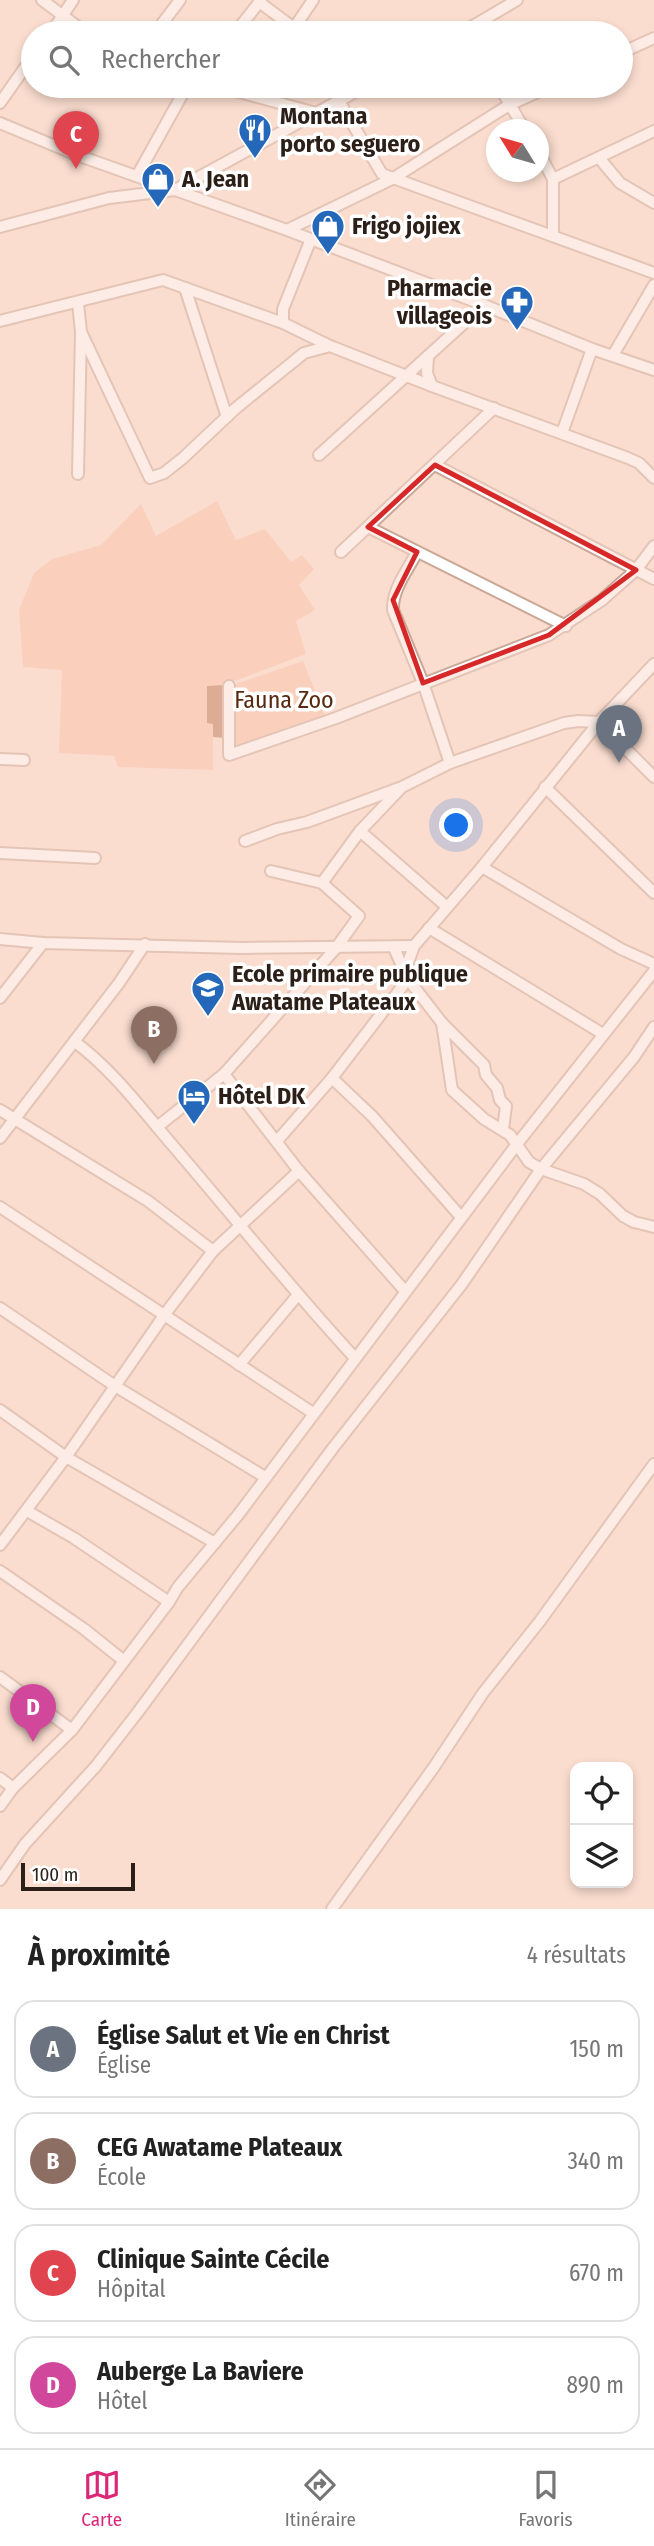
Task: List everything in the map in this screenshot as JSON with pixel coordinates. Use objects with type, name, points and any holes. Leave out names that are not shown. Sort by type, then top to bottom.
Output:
[{"type":"street","points":[[42,0],[70,21]]},
{"type":"street","points":[[59,21],[73,0]]},
{"type":"street","points":[[164,21],[180,0]]},
{"type":"street","points":[[299,21],[313,0]]},
{"type":"street","points":[[481,21],[501,3],[517,0]]},
{"type":"street","points":[[244,21],[260,1],[285,21]]},
{"type":"street","points":[[633,48],[654,39]]},
{"type":"street","points":[[0,103],[21,73]]},
{"type":"street","points":[[137,176],[180,98]]},
{"type":"street","points":[[261,98],[316,113]]},
{"type":"street","points":[[0,227],[109,198],[176,190],[344,98]]},
{"type":"street","points":[[505,98],[518,119]]},
{"type":"street","points":[[287,230],[392,179],[524,98]]},
{"type":"street","points":[[339,101],[380,171],[392,179],[654,273]]},
{"type":"street","points":[[0,123],[77,155],[287,230],[484,304],[592,349],[654,370]]},
{"type":"street","points":[[553,179],[600,159],[654,131]]},
{"type":"street","points":[[600,159],[620,183],[654,203]]},
{"type":"street","points":[[549,172],[553,179],[553,235]]},
{"type":"street","points":[[283,323],[283,309],[311,239]]},
{"type":"street","points":[[0,321],[163,281],[283,323],[330,346],[432,386],[628,458],[654,478]]},
{"type":"street","points":[[613,355],[654,285]]},
{"type":"street","points":[[185,288],[227,417]]},
{"type":"street","points":[[78,303],[81,332],[78,474]]},
{"type":"street","points":[[319,455],[484,304]]},
{"type":"street","points":[[81,332],[149,478],[164,473],[304,353],[330,346]]},
{"type":"street","points":[[562,433],[592,349]]},
{"type":"street","points":[[428,357],[427,373],[432,386]]},
{"type":"street","points":[[341,552],[494,408]]},
{"type":"street","points":[[435,465],[654,579]]},
{"type":"street","points":[[368,527],[566,626]]},
{"type":"street","points":[[229,686],[229,755],[299,732],[531,643],[566,626],[602,600],[636,570],[654,547]]},
{"type":"street","points":[[418,552],[396,590],[393,610],[423,683],[450,763]]},
{"type":"street","points":[[277,1141],[332,1078],[407,975],[414,946],[482,867],[599,722],[654,664]]},
{"type":"street","points":[[245,841],[307,822],[402,787],[450,763],[564,723],[599,722],[654,777]]},
{"type":"street","points":[[0,759],[24,760]]},
{"type":"street","points":[[322,883],[360,831],[402,787]]},
{"type":"street","points":[[545,787],[653,889]]},
{"type":"street","points":[[360,831],[447,907]]},
{"type":"street","points":[[0,853],[95,858]]},
{"type":"street","points":[[482,867],[621,949],[654,964]]},
{"type":"street","points":[[157,1127],[224,1074],[336,948],[359,916],[322,883],[271,871]]},
{"type":"street","points":[[429,928],[603,1034]]},
{"type":"street","points":[[0,939],[43,943],[242,948],[414,946]]},
{"type":"street","points":[[0,998],[43,943]]},
{"type":"street","points":[[0,1138],[75,1042],[145,944]]},
{"type":"street","points":[[394,948],[407,975],[442,1023],[484,1065],[486,1075],[497,1088],[500,1100],[506,1106],[503,1129]]},
{"type":"street","points":[[0,1806],[13,1788],[72,1730],[461,1217],[654,971]]},
{"type":"street","points":[[442,1023],[452,1090],[484,1119],[503,1129],[528,1161],[541,1169],[584,1184],[600,1194],[623,1216],[654,1227]]},
{"type":"street","points":[[0,1880],[25,1844],[96,1766],[138,1712],[333,1448],[462,1284],[541,1169],[634,1057],[654,1027]]},
{"type":"street","points":[[75,1042],[93,1056],[157,1127],[297,1296],[355,1358]]},
{"type":"street","points":[[224,1074],[299,1171],[405,1291]]},
{"type":"street","points":[[332,1078],[372,1116],[461,1217]]},
{"type":"street","points":[[0,1110],[148,1201],[213,1251]]},
{"type":"street","points":[[0,1545],[213,1251],[299,1171]]},
{"type":"street","points":[[0,1207],[313,1413]]},
{"type":"street","points":[[239,1365],[297,1296]]},
{"type":"street","points":[[0,1308],[116,1386],[265,1477]]},
{"type":"street","points":[[0,1410],[66,1457],[215,1544]]},
{"type":"street","points":[[332,1909],[434,1768],[483,1693],[540,1621],[654,1464]]},
{"type":"street","points":[[27,1511],[74,1538],[169,1602]]},
{"type":"street","points":[[0,1571],[84,1629],[124,1661]]},
{"type":"street","points":[[0,1678],[72,1730]]},
{"type":"street","points":[[0,1778],[13,1788]]},
{"type":"highlighted area","points":[[435,465],[636,570],[549,635],[423,683],[393,600],[417,552],[368,527]]},
{"type":"green space","points":[[217,501],[236,540],[265,529],[291,562],[302,555],[314,569],[299,585],[315,610],[296,621],[306,654],[224,685],[208,723],[213,724],[213,770],[118,767],[114,756],[59,753],[62,670],[23,667],[19,610],[34,573],[52,559],[101,545],[141,504],[156,536]]},
{"type":"green space","name":"Fauna Zoo","points":[[303,661],[326,718],[232,748],[233,685]]},
{"type":"shaded area","points":[[224,685],[225,738],[213,737],[213,724],[207,723],[207,686]]},
{"type":"place","name":"Montana porto seguero","points":[[255,160]]},
{"type":"place","name":"Clinique Sainte Cécile","points":[[76,169]]},
{"type":"place","name":"A. Jean","points":[[158,209]]},
{"type":"place","name":"Frigo jojiex","points":[[328,256]]},
{"type":"place","name":"Pharmacie villageois","points":[[517,332]]},
{"type":"place","name":"Église Salut et Vie en Christ","points":[[619,763]]},
{"type":"place","name":"Ecole primaire publique Awatame Plateaux","points":[[208,1018]]},
{"type":"place","name":"CEG Awatame Plateaux","points":[[154,1064]]},
{"type":"place","name":"Hôtel DK","points":[[194,1126]]},
{"type":"place","name":"Auberge La Baviere","points":[[33,1742]]}]
